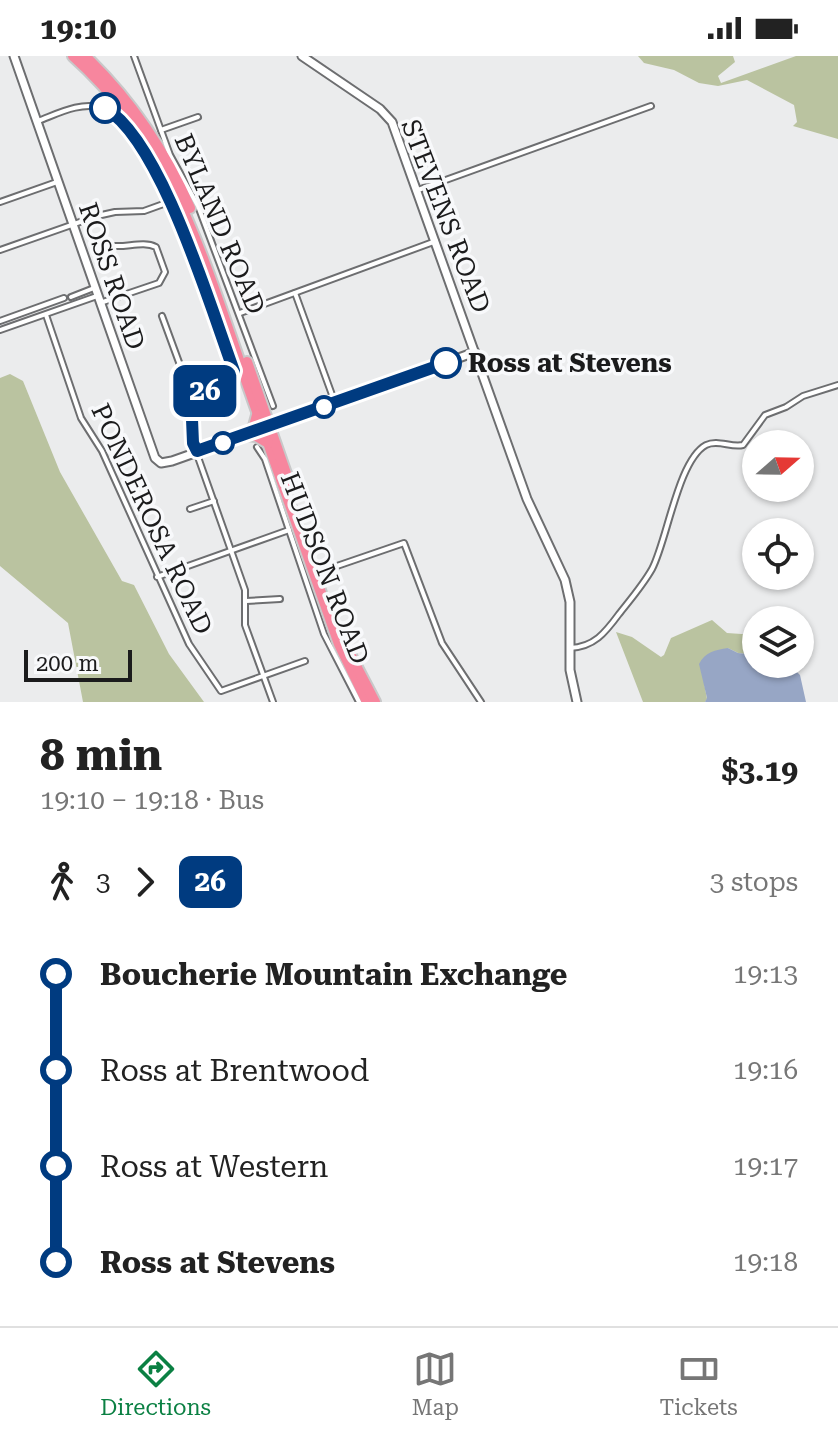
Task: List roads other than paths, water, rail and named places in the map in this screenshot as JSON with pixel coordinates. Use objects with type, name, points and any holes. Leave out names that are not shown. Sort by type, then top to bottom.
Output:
[{"type":"highway","points":[[73,56],[88,69],[126,115],[164,169],[190,221],[271,427],[266,443]]},
{"type":"highway","points":[[85,56],[122,95],[177,177],[193,212],[271,427],[266,443],[339,644],[367,702]]},
{"type":"highway","points":[[247,435],[265,411]]},
{"type":"highway","points":[[247,435],[256,436],[266,443],[353,662],[375,702]]},
{"type":"street","name":"ROSS ROAD","points":[[14,56],[155,458],[161,463],[271,427],[475,352]]},
{"type":"street","name":"BYLAND ROAD","points":[[134,56],[170,155],[198,206],[240,313],[265,411]]},
{"type":"street","name":"STEVENS ROAD","points":[[302,56],[388,116],[418,190],[527,499],[565,580],[570,602],[570,670],[577,702]]},
{"type":"street","points":[[38,121],[85,106],[99,107],[112,112],[123,122],[140,147],[170,201],[234,371],[231,381],[191,395]]},
{"type":"street","points":[[418,190],[651,106]]},
{"type":"street","points":[[161,130],[198,117]]},
{"type":"street","points":[[0,202],[57,182]]},
{"type":"street","points":[[0,250],[72,224],[115,212],[144,211],[170,201]]},
{"type":"street","points":[[240,313],[436,241]]},
{"type":"street","points":[[0,330],[97,296],[159,283],[165,272],[156,247],[149,243],[115,246]]},
{"type":"street","points":[[295,293],[335,403]]},
{"type":"street","points":[[71,297],[97,296]]},
{"type":"street","points":[[0,321],[64,298]]},
{"type":"street","name":"PONDEROSA ROAD","points":[[39,307],[81,418],[102,451],[189,644],[221,691],[264,675]]},
{"type":"street","points":[[162,316],[191,395],[193,443],[245,590],[245,625],[273,702]]},
{"type":"street","points":[[570,648],[585,647],[598,639],[649,574],[679,488],[702,449],[712,443],[733,447],[743,445],[765,415],[803,396],[838,385]]},
{"type":"street","name":"HUDSON ROAD","points":[[266,443],[265,459],[324,634],[359,702]]},
{"type":"street","points":[[190,509],[214,501]]},
{"type":"street","points":[[157,577],[289,530]]},
{"type":"street","points":[[334,567],[404,543],[442,643],[481,702]]},
{"type":"street","points":[[245,601],[280,599]]},
{"type":"street","points":[[264,675],[305,661]]},
{"type":"water","points":[[728,648],[742,653],[742,678],[801,678],[806,702],[705,702],[707,698],[699,664],[711,652]]},
{"type":"place","name":"Ross at Stevens","points":[[446,363]]}]
